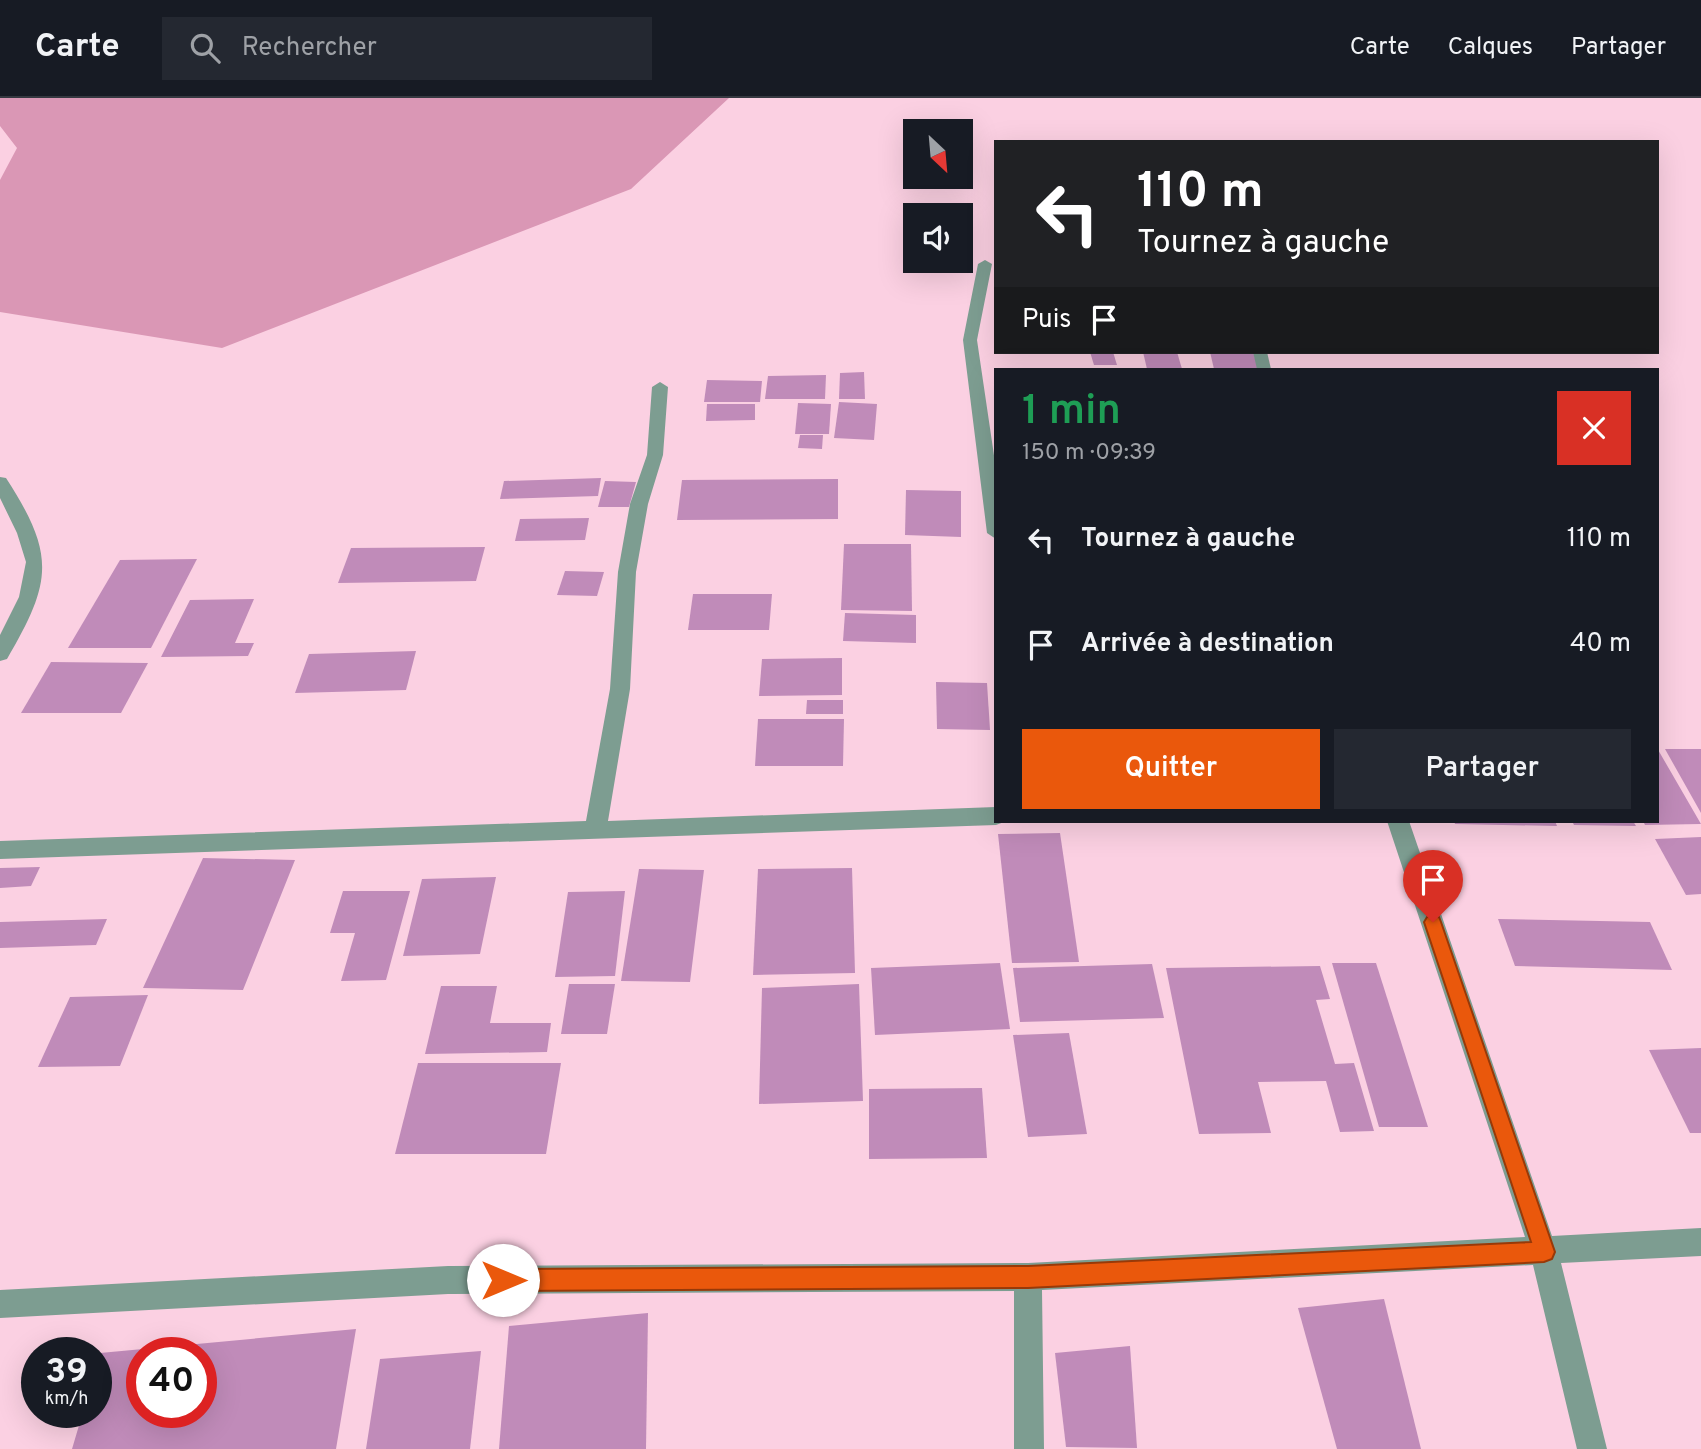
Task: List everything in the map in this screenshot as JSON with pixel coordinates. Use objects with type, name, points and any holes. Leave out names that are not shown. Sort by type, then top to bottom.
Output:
[{"type":"street","points":[[985,264],[971,340],[994,518]]},
{"type":"street","points":[[595,831],[620,689],[627,572],[639,504],[655,456],[660,387]]},
{"type":"street","points":[[0,482],[23,528],[35,563],[29,593],[0,654]]},
{"type":"street","points":[[0,850],[994,816]]},
{"type":"street","points":[[1399,823],[1544,1252],[1592,1449]]},
{"type":"street","points":[[0,1304],[448,1280],[1028,1277],[1701,1242]]},
{"type":"street","points":[[1028,1277],[1029,1449]]},
{"type":"shaded area","points":[[0,98],[729,98],[631,189],[222,348],[0,312],[0,180],[17,148],[0,126]]},
{"type":"building","points":[[1091,354],[1114,354],[1117,365],[1094,365]]},
{"type":"building","points":[[1143,354],[1178,354],[1182,368],[1147,368]]},
{"type":"building","points":[[1210,354],[1254,354],[1259,368],[1214,368]]},
{"type":"building","points":[[864,372],[865,399],[839,399],[840,373]]},
{"type":"building","points":[[826,375],[825,399],[765,399],[768,376]]},
{"type":"building","points":[[707,380],[762,381],[760,402],[704,402]]},
{"type":"building","points":[[839,402],[877,404],[874,440],[834,438]]},
{"type":"building","points":[[798,403],[831,404],[829,434],[795,434]]},
{"type":"building","points":[[707,404],[755,404],[755,420],[706,421]]},
{"type":"building","points":[[800,435],[823,435],[822,449],[798,448]]},
{"type":"building","points":[[601,478],[598,496],[500,499],[504,481]]},
{"type":"building","points":[[838,479],[838,519],[677,520],[682,480]]},
{"type":"building","points":[[605,481],[636,482],[629,507],[598,507]]},
{"type":"building","points":[[906,490],[961,491],[961,537],[905,535]]},
{"type":"building","points":[[589,518],[585,540],[515,541],[520,519]]},
{"type":"building","points":[[844,544],[911,544],[912,611],[841,610]]},
{"type":"building","points":[[485,547],[476,581],[338,583],[351,548]]},
{"type":"building","points":[[197,559],[151,648],[68,648],[120,560]]},
{"type":"building","points":[[565,571],[604,572],[597,596],[557,595]]},
{"type":"building","points":[[693,594],[772,594],[769,630],[688,630]]},
{"type":"building","points":[[254,599],[235,643],[254,643],[248,656],[161,657],[190,600]]},
{"type":"building","points":[[845,613],[916,615],[916,643],[843,641]]},
{"type":"building","points":[[416,651],[406,690],[295,693],[309,654]]},
{"type":"building","points":[[842,658],[842,695],[759,696],[762,659]]},
{"type":"building","points":[[51,662],[148,663],[121,713],[21,713]]},
{"type":"building","points":[[936,682],[987,683],[990,730],[937,729]]},
{"type":"building","points":[[807,700],[843,700],[843,714],[806,714]]},
{"type":"building","points":[[758,719],[844,719],[843,766],[755,766]]},
{"type":"building","points":[[1665,749],[1701,749],[1701,813]]},
{"type":"building","points":[[1659,751],[1701,824],[1644,823],[1659,823]]},
{"type":"building","points":[[1556,823],[1557,826],[1455,824]]},
{"type":"building","points":[[1573,823],[1634,823],[1636,826]]},
{"type":"building","points":[[1060,833],[1079,962],[1012,963],[998,834]]},
{"type":"building","points":[[1701,837],[1701,894],[1686,895],[1655,839]]},
{"type":"building","points":[[203,858],[295,860],[243,990],[143,988]]},
{"type":"building","points":[[40,867],[31,886],[0,888],[0,868]]},
{"type":"building","points":[[852,868],[855,973],[753,975],[758,869]]},
{"type":"building","points":[[639,869],[704,870],[690,982],[621,981]]},
{"type":"building","points":[[496,877],[480,954],[403,956],[422,879]]},
{"type":"building","points":[[343,891],[410,891],[386,980],[341,981],[355,933],[330,933]]},
{"type":"building","points":[[625,891],[615,976],[555,977],[568,892]]},
{"type":"building","points":[[107,919],[96,945],[0,948],[0,922]]},
{"type":"building","points":[[1498,919],[1650,922],[1672,970],[1515,966]]},
{"type":"building","points":[[1000,963],[1010,1029],[875,1035],[871,968]]},
{"type":"building","points":[[1332,963],[1376,963],[1428,1127],[1379,1127]]},
{"type":"building","points":[[1152,964],[1164,1018],[1020,1022],[1013,968]]},
{"type":"building","points":[[1320,966],[1330,999],[1316,1000],[1335,1064],[1354,1063],[1374,1131],[1340,1132],[1326,1081],[1258,1082],[1271,1133],[1199,1134],[1166,968]]},
{"type":"building","points":[[569,984],[615,984],[607,1034],[561,1034]]},
{"type":"building","points":[[859,984],[863,1101],[759,1104],[762,988]]},
{"type":"building","points":[[441,986],[497,986],[490,1023],[551,1023],[547,1052],[425,1054]]},
{"type":"building","points":[[148,995],[120,1066],[38,1067],[70,997]]},
{"type":"building","points":[[1069,1033],[1087,1134],[1028,1137],[1013,1035]]},
{"type":"building","points":[[1701,1048],[1701,1133],[1690,1133],[1649,1050]]},
{"type":"building","points":[[418,1063],[561,1063],[546,1154],[395,1154]]},
{"type":"building","points":[[982,1088],[987,1158],[869,1159],[869,1089]]},
{"type":"building","points":[[1384,1299],[1421,1449],[1337,1449],[1298,1308]]},
{"type":"building","points":[[648,1313],[646,1449],[499,1449],[509,1326]]},
{"type":"building","points":[[356,1329],[336,1449],[72,1449],[78,1428],[112,1428],[112,1352],[126,1351],[126,1428],[217,1428],[217,1342]]},
{"type":"building","points":[[1130,1346],[1137,1448],[1066,1447],[1055,1353]]},
{"type":"building","points":[[481,1351],[470,1449],[366,1449],[380,1359]]},
{"type":"route","points":[[503,1280],[1028,1277],[1544,1252],[1433,922]]}]
